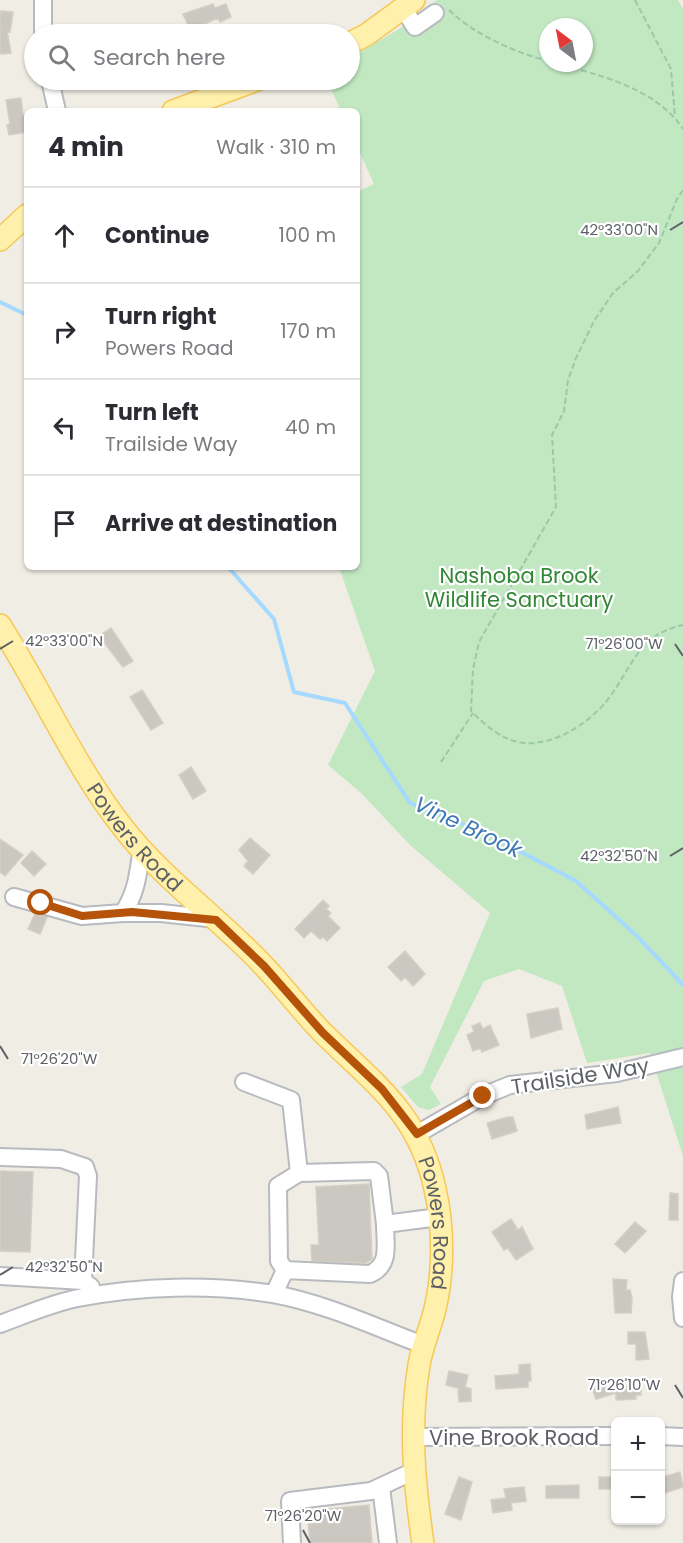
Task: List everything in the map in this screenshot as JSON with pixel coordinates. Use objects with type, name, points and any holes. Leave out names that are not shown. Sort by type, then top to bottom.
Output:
[{"type":"main road","points":[[360,36],[409,4]]},
{"type":"main road","points":[[180,108],[230,90]]},
{"type":"main road","points":[[0,240],[24,218]]},
{"type":"main road","name":"Powers Road","points":[[0,625],[85,770],[124,829],[173,882],[264,966],[323,1033],[382,1089],[417,1134],[428,1158],[436,1193],[441,1244],[440,1287],[423,1345],[417,1381],[413,1437],[414,1471],[423,1543]]},
{"type":"street","points":[[43,0],[43,24]]},
{"type":"street","points":[[409,4],[416,27],[435,13]]},
{"type":"street","points":[[52,90],[56,108]]},
{"type":"street","points":[[123,913],[133,898],[138,881],[142,848]]},
{"type":"street","points":[[14,897],[82,916],[161,913],[216,920]]},
{"type":"street","name":"Trailside Way","points":[[417,1134],[483,1096],[510,1085],[617,1073],[683,1057]]},
{"type":"street","points":[[244,1082],[291,1100],[299,1173]]},
{"type":"street","points":[[0,1157],[61,1159],[85,1167],[88,1176],[83,1281]]},
{"type":"street","points":[[374,1171],[379,1176],[385,1224],[384,1261],[378,1271],[370,1274],[285,1270],[279,1261],[278,1186],[299,1173],[374,1171]]},
{"type":"street","points":[[385,1224],[439,1218]]},
{"type":"street","points":[[274,1294],[285,1270]]},
{"type":"street","points":[[0,1276],[83,1281],[102,1295]]},
{"type":"street","points":[[683,1281],[681,1297],[683,1318]]},
{"type":"street","points":[[0,1324],[76,1299],[132,1290],[202,1289],[274,1294],[313,1305],[423,1345]]},
{"type":"street","name":"Vine Brook Road","points":[[413,1437],[611,1436]]},
{"type":"street","points":[[665,1436],[683,1437]]},
{"type":"street","points":[[292,1543],[290,1501],[371,1491],[414,1471]]},
{"type":"street","points":[[381,1487],[388,1543]]},
{"type":"path","points":[[634,0],[671,69],[675,117]]},
{"type":"path","points":[[435,13],[444,6],[460,21],[522,54],[539,59]]},
{"type":"path","points":[[586,72],[651,97],[675,117],[683,129]]},
{"type":"path","points":[[441,762],[473,713],[473,669],[479,642],[556,507],[552,435],[564,411],[568,380],[576,358],[594,321],[613,292],[638,271],[659,243],[683,190]]},
{"type":"path","points":[[473,713],[488,728],[525,744],[568,733],[605,703],[649,639],[668,628],[683,625]]},
{"type":"green space","name":"Nashoba Brook Wildlife Sanctuary","points":[[437,0],[678,0],[683,9],[683,1156],[650,1053],[587,1063],[562,986],[519,969],[484,981],[430,1087],[441,1104],[429,1110],[418,1107],[401,1087],[422,1074],[490,913],[410,845],[361,793],[328,765],[375,671],[340,570],[360,570],[360,191],[374,184],[360,153],[360,108],[340,108],[332,90],[360,90],[360,52],[404,26]]},
{"type":"building","points":[[213,4],[215,8],[226,4],[231,17],[220,22],[218,18],[204,24],[188,24],[183,14]]},
{"type":"building","points":[[0,11],[13,12],[10,32],[7,31],[11,53],[0,54]]},
{"type":"building","points":[[21,98],[24,132],[9,135],[7,125],[10,124],[6,100]]},
{"type":"building","points":[[111,628],[133,661],[123,667],[99,636]]},
{"type":"building","points":[[142,690],[163,723],[151,730],[130,697]]},
{"type":"building","points":[[191,767],[206,791],[193,799],[179,775]]},
{"type":"building","points":[[250,838],[270,855],[253,874],[244,866],[248,861],[239,850]]},
{"type":"building","points":[[0,839],[23,855],[5,876],[0,872]]},
{"type":"building","points":[[32,851],[46,864],[34,876],[21,863]]},
{"type":"building","points":[[323,900],[329,906],[326,909],[331,913],[328,916],[340,928],[327,941],[323,937],[320,939],[311,931],[304,938],[295,929]]},
{"type":"building","points":[[35,914],[47,917],[40,934],[28,929]]},
{"type":"building","points":[[405,951],[425,974],[413,986],[405,977],[401,981],[388,967]]},
{"type":"building","points":[[558,1008],[562,1029],[531,1038],[527,1014]]},
{"type":"building","points":[[480,1023],[483,1029],[490,1025],[499,1045],[482,1052],[480,1048],[473,1051],[467,1035],[474,1032],[472,1026]]},
{"type":"building","points":[[618,1107],[621,1123],[587,1129],[585,1115]]},
{"type":"building","points":[[513,1117],[517,1131],[492,1139],[487,1123]]},
{"type":"building","points":[[0,1171],[33,1172],[30,1252],[0,1251]]},
{"type":"building","points":[[369,1184],[372,1259],[366,1263],[312,1261],[311,1245],[319,1245],[316,1187]]},
{"type":"building","points":[[670,1193],[678,1194],[678,1220],[669,1220]]},
{"type":"building","points":[[511,1219],[518,1230],[522,1227],[533,1249],[516,1260],[508,1248],[504,1250],[492,1232]]},
{"type":"building","points":[[635,1222],[646,1231],[625,1253],[615,1244]]},
{"type":"building","points":[[613,1279],[627,1280],[626,1290],[630,1290],[632,1298],[631,1313],[615,1313]]},
{"type":"building","points":[[628,1332],[645,1332],[649,1359],[636,1360],[636,1344],[628,1344]]},
{"type":"building","points":[[530,1364],[531,1381],[528,1381],[528,1387],[496,1389],[495,1376],[519,1374],[519,1365]]},
{"type":"building","points":[[449,1371],[468,1375],[465,1387],[471,1389],[471,1401],[459,1402],[458,1388],[446,1385]]},
{"type":"building","points":[[606,1384],[606,1386],[641,1386],[641,1395],[636,1395],[636,1399],[616,1400],[616,1393],[596,1399],[592,1388]]},
{"type":"building","points":[[680,1472],[683,1487],[665,1493],[665,1476]]},
{"type":"building","points":[[459,1477],[472,1482],[461,1520],[445,1514]]},
{"type":"building","points":[[599,1477],[611,1477],[611,1489],[599,1489]]},
{"type":"building","points":[[579,1485],[579,1498],[546,1498],[546,1486]]},
{"type":"building","points":[[524,1487],[526,1501],[511,1503],[512,1510],[493,1513],[491,1500],[506,1498],[504,1489]]},
{"type":"building","points":[[369,1505],[372,1543],[310,1543],[307,1511]]},
{"type":"waterway","name":"Vine Brook","points":[[0,302],[24,314]]},
{"type":"waterway","name":"Vine Brook","points":[[231,570],[274,619],[294,692],[345,703],[410,803],[485,833],[576,881],[636,935],[683,985]]},
{"type":"route","points":[[41,903],[61,912],[82,916],[132,912],[216,920],[264,966],[323,1033],[382,1089],[417,1134],[483,1096]]}]
